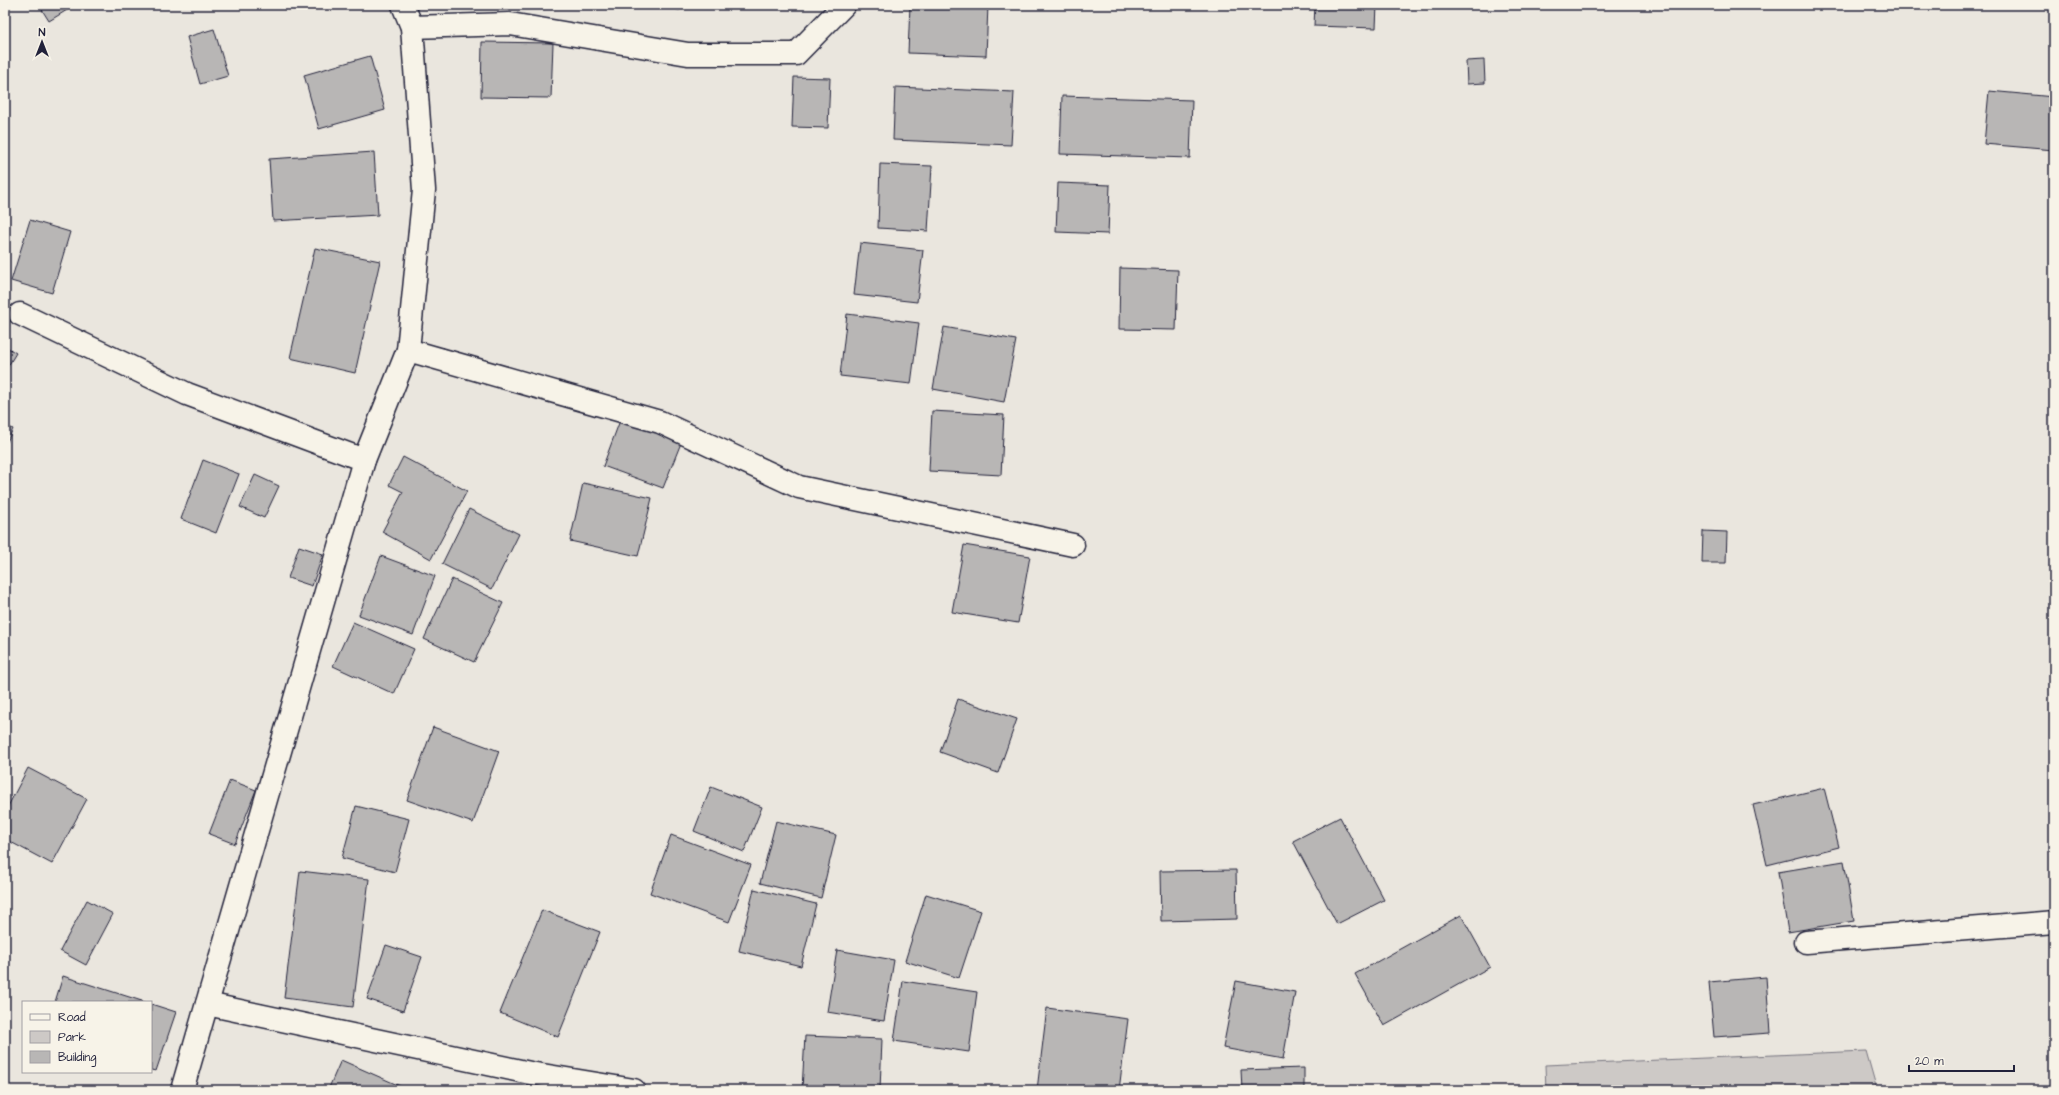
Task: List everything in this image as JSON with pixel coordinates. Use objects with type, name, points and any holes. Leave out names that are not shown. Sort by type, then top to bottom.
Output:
[{"type":"street","points":[[182,1090],[364,460],[408,350],[424,190],[412,27],[403,5]]},
{"type":"street","points":[[412,27],[510,24],[688,54],[796,54],[844,5]]},
{"type":"street","points":[[20,314],[187,394],[364,460]]},
{"type":"street","points":[[408,350],[660,422],[799,487],[1073,545]]},
{"type":"street","points":[[1806,942],[2054,922]]},
{"type":"street","points":[[207,1004],[530,1073],[634,1090]]},
{"type":"green space","points":[[1866,1051],[1877,1090],[1546,1090],[1545,1065]]},
{"type":"building","points":[[39,5],[70,5],[72,7],[49,21]]},
{"type":"building","points":[[653,5],[681,5],[680,10],[653,7]]},
{"type":"building","points":[[910,5],[988,5],[986,56],[908,53]]},
{"type":"building","points":[[1315,5],[1377,5],[1376,28],[1314,26]]},
{"type":"building","points":[[214,29],[228,76],[200,84],[187,37]]},
{"type":"building","points":[[482,42],[553,43],[551,98],[481,97]]},
{"type":"building","points":[[370,56],[385,110],[319,129],[304,75]]},
{"type":"building","points":[[1484,60],[1485,83],[1467,84],[1466,61]]},
{"type":"building","points":[[794,77],[830,78],[828,128],[792,127]]},
{"type":"building","points":[[895,87],[1014,92],[1011,145],[893,140]]},
{"type":"building","points":[[1989,91],[2054,97],[2054,150],[1984,144]]},
{"type":"building","points":[[1062,96],[1192,100],[1190,158],[1060,154]]},
{"type":"building","points":[[374,152],[378,215],[273,221],[269,159]]},
{"type":"building","points":[[880,164],[932,166],[928,231],[878,228]]},
{"type":"building","points":[[1058,183],[1110,185],[1108,234],[1056,232]]},
{"type":"building","points":[[30,220],[70,232],[52,293],[11,281]]},
{"type":"building","points":[[860,243],[923,250],[917,302],[854,295]]},
{"type":"building","points":[[315,248],[380,261],[355,373],[290,358]]},
{"type":"building","points":[[1120,268],[1178,270],[1176,330],[1119,329]]},
{"type":"building","points":[[847,314],[919,323],[911,384],[840,376]]},
{"type":"building","points":[[944,327],[1016,340],[1004,402],[933,389]]},
{"type":"building","points":[[5,346],[16,353],[5,371]]},
{"type":"building","points":[[932,411],[1004,415],[1001,475],[929,471]]},
{"type":"building","points":[[622,415],[683,438],[663,488],[603,466]]},
{"type":"building","points":[[5,425],[13,429],[5,446]]},
{"type":"building","points":[[403,457],[467,491],[431,559],[382,532],[403,492],[389,485]]},
{"type":"building","points":[[203,460],[239,474],[216,533],[181,519]]},
{"type":"building","points":[[255,475],[279,486],[264,518],[240,507]]},
{"type":"building","points":[[583,483],[652,498],[638,556],[570,541]]},
{"type":"building","points":[[469,509],[519,534],[492,589],[442,564]]},
{"type":"building","points":[[1703,531],[1727,532],[1726,563],[1702,563]]},
{"type":"building","points":[[964,545],[1030,556],[1018,623],[952,612]]},
{"type":"building","points":[[299,546],[323,554],[312,586],[288,578]]},
{"type":"building","points":[[381,556],[435,576],[413,635],[359,615]]},
{"type":"building","points":[[452,579],[503,603],[474,662],[424,639]]},
{"type":"building","points":[[353,622],[414,649],[394,694],[333,666]]},
{"type":"building","points":[[958,699],[1017,719],[998,773],[940,752]]},
{"type":"building","points":[[433,727],[499,751],[473,823],[407,800]]},
{"type":"building","points":[[28,768],[87,799],[52,864],[5,839],[5,812]]},
{"type":"building","points":[[230,780],[256,790],[235,844],[209,834]]},
{"type":"building","points":[[711,787],[762,807],[744,852],[694,831]]},
{"type":"building","points":[[1824,788],[1839,847],[1767,865],[1753,805]]},
{"type":"building","points":[[356,806],[409,819],[395,872],[342,858]]},
{"type":"building","points":[[1340,817],[1384,900],[1337,924],[1293,841]]},
{"type":"building","points":[[776,821],[836,835],[821,898],[760,883]]},
{"type":"building","points":[[671,835],[751,865],[729,922],[650,893]]},
{"type":"building","points":[[1844,861],[1854,921],[1788,932],[1778,872]]},
{"type":"building","points":[[1236,870],[1237,919],[1161,921],[1160,871]]},
{"type":"building","points":[[300,871],[369,879],[353,1007],[284,998]]},
{"type":"building","points":[[754,889],[816,904],[801,966],[739,951]]},
{"type":"building","points":[[926,894],[981,911],[959,978],[905,961]]},
{"type":"building","points":[[87,900],[113,914],[86,965],[60,951]]},
{"type":"building","points":[[542,910],[600,932],[558,1037],[500,1013]]},
{"type":"building","points":[[1461,915],[1490,967],[1384,1026],[1355,974]]},
{"type":"building","points":[[386,945],[422,957],[403,1011],[367,999]]},
{"type":"building","points":[[837,950],[894,960],[884,1021],[827,1012]]},
{"type":"building","points":[[63,976],[142,1001],[55,1001]]},
{"type":"building","points":[[1766,977],[1770,1033],[1714,1037],[1709,982]]},
{"type":"building","points":[[903,981],[977,992],[969,1052],[894,1041]]},
{"type":"building","points":[[1236,981],[1295,992],[1283,1059],[1223,1048]]},
{"type":"building","points":[[152,1004],[176,1012],[156,1071],[152,1070]]},
{"type":"building","points":[[1047,1008],[1128,1019],[1119,1090],[1037,1090]]},
{"type":"building","points":[[805,1036],[882,1039],[880,1090],[802,1090]]},
{"type":"building","points":[[341,1060],[409,1090],[328,1090]]},
{"type":"building","points":[[1304,1068],[1304,1090],[1242,1090],[1241,1070]]}]
